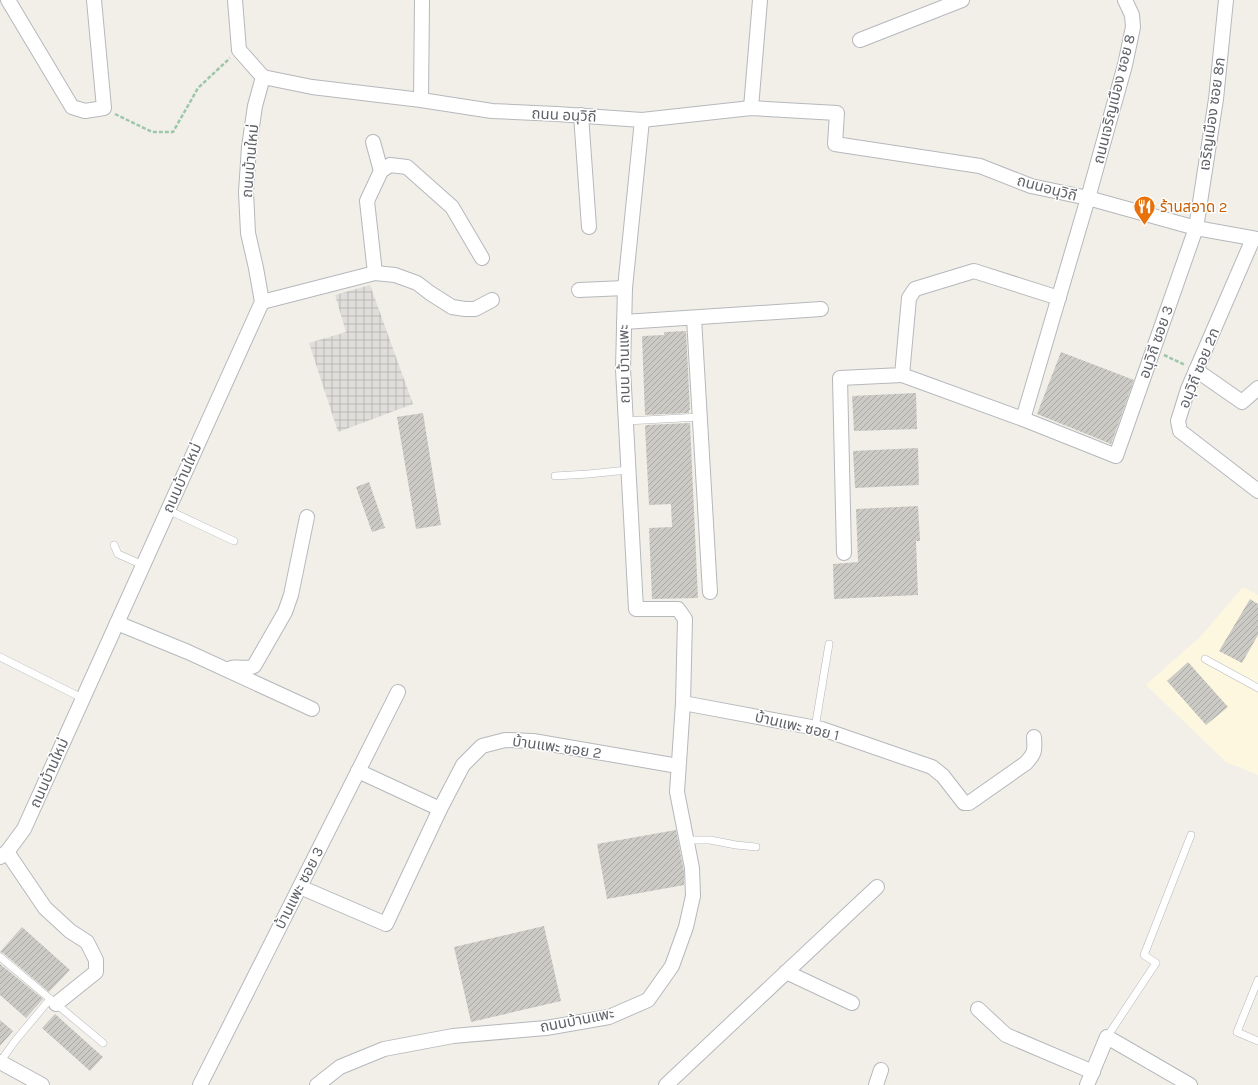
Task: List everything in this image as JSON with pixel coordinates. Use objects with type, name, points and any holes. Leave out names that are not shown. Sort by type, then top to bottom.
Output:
[{"type":"street","points":[[8,0],[72,107],[85,111],[104,108],[94,0]]},
{"type":"street","points":[[235,0],[239,50],[263,77]]},
{"type":"street","points":[[421,100],[422,0]]},
{"type":"street","points":[[751,108],[760,0]]},
{"type":"street","points":[[860,40],[962,0]]},
{"type":"street","name":"ถนนเจริญเมือง ซอย 8","points":[[1023,419],[1088,198],[1125,65],[1133,27],[1132,15],[1124,0]]},
{"type":"street","name":"เจริญเมือง ซอย 8ก","points":[[1196,228],[1216,99],[1226,0]]},
{"type":"street","name":"ถนน อนุวิถี","points":[[263,77],[312,87],[421,100],[492,111],[581,115],[642,120],[751,108],[837,113],[835,144]]},
{"type":"street","name":"ถนนบ้านใหม่","points":[[3,855],[24,829],[262,302],[248,234],[246,192],[249,147],[255,106],[263,77]]},
{"type":"street","points":[[581,115],[589,227]]},
{"type":"street","name":"ถนน บ้านแพะ","points":[[636,609],[623,369],[625,288],[642,120]]},
{"type":"street","points":[[373,142],[381,172]]},
{"type":"street","name":"ถนนอนุวิถี","points":[[835,144],[980,166],[1031,186],[1088,198],[1196,228],[1256,239]]},
{"type":"street","points":[[375,273],[367,201],[381,172],[390,165],[407,167],[452,207],[482,258]]},
{"type":"street","name":"อนุวิถี ซอย 3","points":[[1023,419],[1116,456],[1196,228]]},
{"type":"street","name":"อนุวิถี ซอย 2ก","points":[[1256,239],[1196,370],[1188,389],[1178,421],[1180,431],[1258,491]]},
{"type":"street","points":[[902,376],[909,298],[915,289],[974,271],[1059,298]]},
{"type":"street","points":[[262,302],[375,273],[396,275],[417,283],[452,307],[465,310],[475,309],[492,300]]},
{"type":"street","points":[[579,290],[625,288]]},
{"type":"street","points":[[624,322],[821,309]]},
{"type":"street","points":[[694,318],[710,592]]},
{"type":"street","points":[[1196,370],[1242,402],[1258,388]]},
{"type":"street","points":[[844,553],[840,378],[902,376],[1023,419]]},
{"type":"street","points":[[227,670],[231,668],[246,668],[254,666],[285,612],[294,589],[307,517]]},
{"type":"street","name":"ถนนบ้านแพะ","points":[[317,1085],[340,1067],[384,1049],[452,1036],[546,1028],[609,1017],[648,1000],[672,966],[686,927],[692,896],[692,868],[677,792],[683,703],[685,619],[678,609],[636,609]]},
{"type":"street","points":[[117,623],[188,652],[312,709]]},
{"type":"street","name":"บ้านแพะ ซอย 3","points":[[200,1085],[398,692]]},
{"type":"street","name":"บ้านแพะ ซอย 1","points":[[683,703],[815,728],[932,767],[943,776],[964,803],[969,803],[1026,763],[1033,756],[1035,749],[1034,737]]},
{"type":"street","name":"บ้านแพะ ซอย 2","points":[[300,887],[386,924],[440,809],[463,765],[482,746],[505,740],[533,741],[678,766]]},
{"type":"street","points":[[358,772],[440,809]]},
{"type":"street","points":[[3,855],[44,908],[70,931],[87,942],[96,960],[96,972],[53,1002]]},
{"type":"street","points":[[674,1082],[786,972],[877,887]]},
{"type":"street","points":[[786,972],[852,1003]]},
{"type":"street","points":[[978,1009],[1006,1035],[1093,1072]]},
{"type":"street","points":[[1087,1085],[1106,1037],[1190,1085]]},
{"type":"street","points":[[0,1062],[42,1085]]},
{"type":"street","points":[[876,1085],[881,1070]]},
{"type":"lane","points":[[626,421],[700,417]]},
{"type":"lane","points":[[555,476],[628,470]]},
{"type":"lane","points":[[168,510],[234,541]]},
{"type":"lane","points":[[114,545],[118,554],[143,565]]},
{"type":"lane","points":[[815,728],[828,644]]},
{"type":"lane","points":[[0,657],[82,698]]},
{"type":"lane","points":[[1205,659],[1258,688]]},
{"type":"lane","points":[[1106,1037],[1156,963],[1144,955],[1191,835]]},
{"type":"lane","points":[[686,840],[710,840],[756,847]]},
{"type":"lane","points":[[0,957],[103,1043]]},
{"type":"lane","points":[[1258,980],[1237,1032],[1258,1041]]},
{"type":"lane","points":[[0,1062],[15,1041],[53,1002]]},
{"type":"path","points":[[104,108],[152,132],[173,132],[198,88],[239,50]]},
{"type":"path","points":[[1153,349],[1196,370]]},
{"type":"shaded area","points":[[370,285],[413,404],[338,432],[309,343],[346,332],[335,295]]},
{"type":"shaded area","points":[[1243,587],[1258,595],[1258,775],[1226,762],[1146,685],[1201,636]]},
{"type":"building","points":[[686,331],[689,413],[645,415],[642,336],[664,335],[664,332]]},
{"type":"building","points":[[1061,352],[1134,380],[1111,444],[1037,414]]},
{"type":"building","points":[[916,393],[917,429],[854,431],[852,396]]},
{"type":"building","points":[[423,413],[441,525],[416,529],[397,417]]},
{"type":"building","points":[[690,423],[698,598],[652,599],[649,528],[672,527],[671,504],[649,505],[645,426]]},
{"type":"building","points":[[918,448],[919,485],[855,488],[853,451]]},
{"type":"building","points":[[369,482],[385,528],[372,532],[356,487]]},
{"type":"building","points":[[918,506],[920,541],[916,541],[918,595],[834,599],[833,564],[858,562],[856,509]]},
{"type":"building","points":[[1250,599],[1258,604],[1258,635],[1242,663],[1219,651]]},
{"type":"building","points":[[1188,662],[1228,707],[1206,725],[1167,681]]},
{"type":"building","points":[[676,830],[684,872],[684,885],[607,899],[597,844]]},
{"type":"building","points":[[544,926],[561,1001],[471,1022],[454,947]]},
{"type":"building","points":[[22,927],[70,970],[49,992],[0,952]]},
{"type":"building","points":[[0,964],[43,999],[26,1018],[0,995]]},
{"type":"building","points":[[55,1014],[103,1057],[90,1071],[42,1028]]},
{"type":"building","points":[[0,1020],[13,1031],[0,1046]]},
{"type":"place","name":"ร้านสอาด 2","points":[[1145,226]]}]
